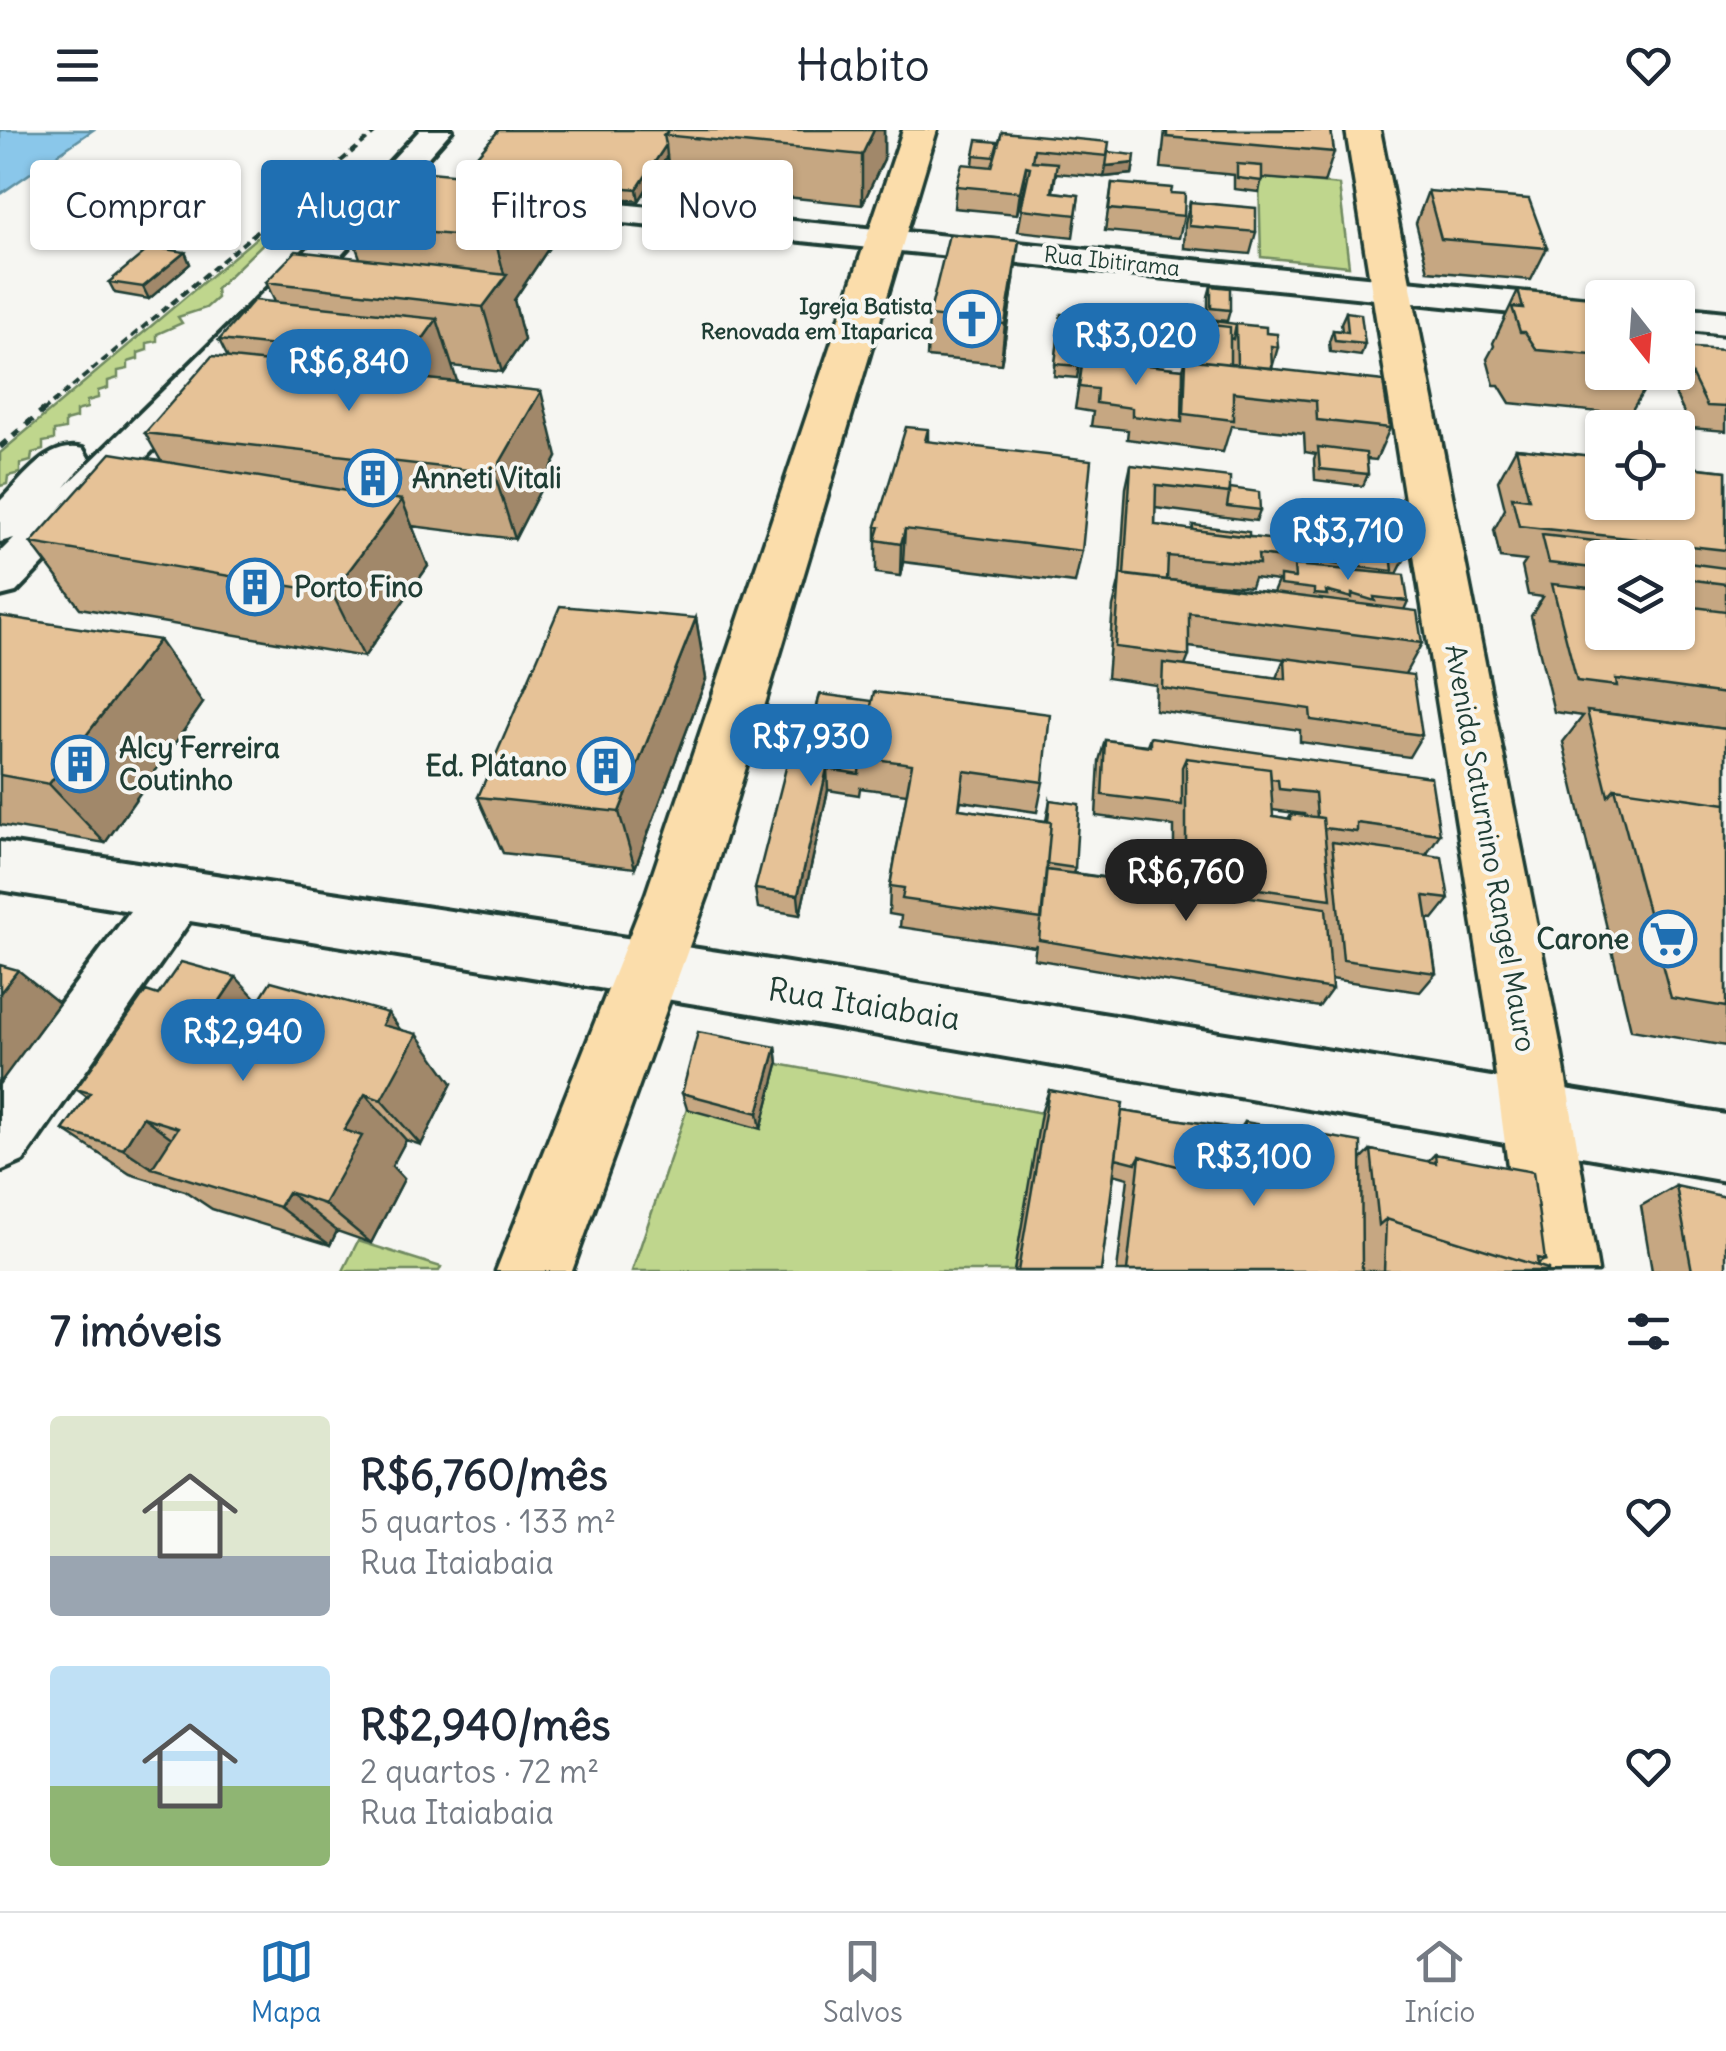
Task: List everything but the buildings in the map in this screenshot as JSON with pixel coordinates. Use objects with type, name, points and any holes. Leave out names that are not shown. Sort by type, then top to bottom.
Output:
[{"type":"main road","points":[[534,1271],[649,970],[920,130]]},
{"type":"main road","name":"Avenida Saturnino Rangel Mauro","points":[[1364,130],[1538,1115],[1560,1271]]},
{"type":"street","points":[[254,277],[403,130]]},
{"type":"street","points":[[409,160],[437,130]]},
{"type":"street","name":"Rua Ibitirama","points":[[436,196],[1585,309]]},
{"type":"street","points":[[0,580],[321,250]]},
{"type":"street","points":[[0,527],[225,305]]},
{"type":"street","points":[[1695,320],[1726,324]]},
{"type":"street","name":"Rua Itaiabaia","points":[[0,866],[1726,1148]]},
{"type":"street","points":[[0,1138],[178,894]]},
{"type":"path","points":[[0,447],[378,130]]},
{"type":"green space","points":[[1259,177],[1339,185],[1349,266],[1261,257]]},
{"type":"green space","points":[[261,234],[261,245],[216,289],[217,298],[206,308],[178,317],[182,323],[157,334],[157,341],[147,343],[147,350],[138,353],[138,359],[128,362],[128,369],[118,371],[118,378],[108,381],[108,388],[98,391],[98,398],[87,401],[87,408],[76,411],[76,418],[65,421],[65,429],[54,431],[54,440],[43,442],[43,450],[32,453],[31,461],[20,464],[20,473],[8,476],[7,484],[0,486],[0,453]]},
{"type":"green space","points":[[703,1050],[1112,1126],[1092,1271],[632,1271]]},
{"type":"green space","points":[[358,1241],[441,1267],[439,1271],[343,1271]]},
{"type":"water","points":[[0,130],[93,130],[49,160],[30,160],[30,173],[0,194]]},
{"type":"place","name":"Igreja Batista Renovada em Itaparica","points":[[972,319]]},
{"type":"place","name":"Anneti Vitali","points":[[373,478]]},
{"type":"place","name":"Porto Fino","points":[[255,587]]},
{"type":"place","name":"Alcy Ferreira Coutinho","points":[[80,764]]},
{"type":"place","name":"Ed. Plátano","points":[[606,766]]},
{"type":"place","name":"Carone","points":[[1668,939]]}]
